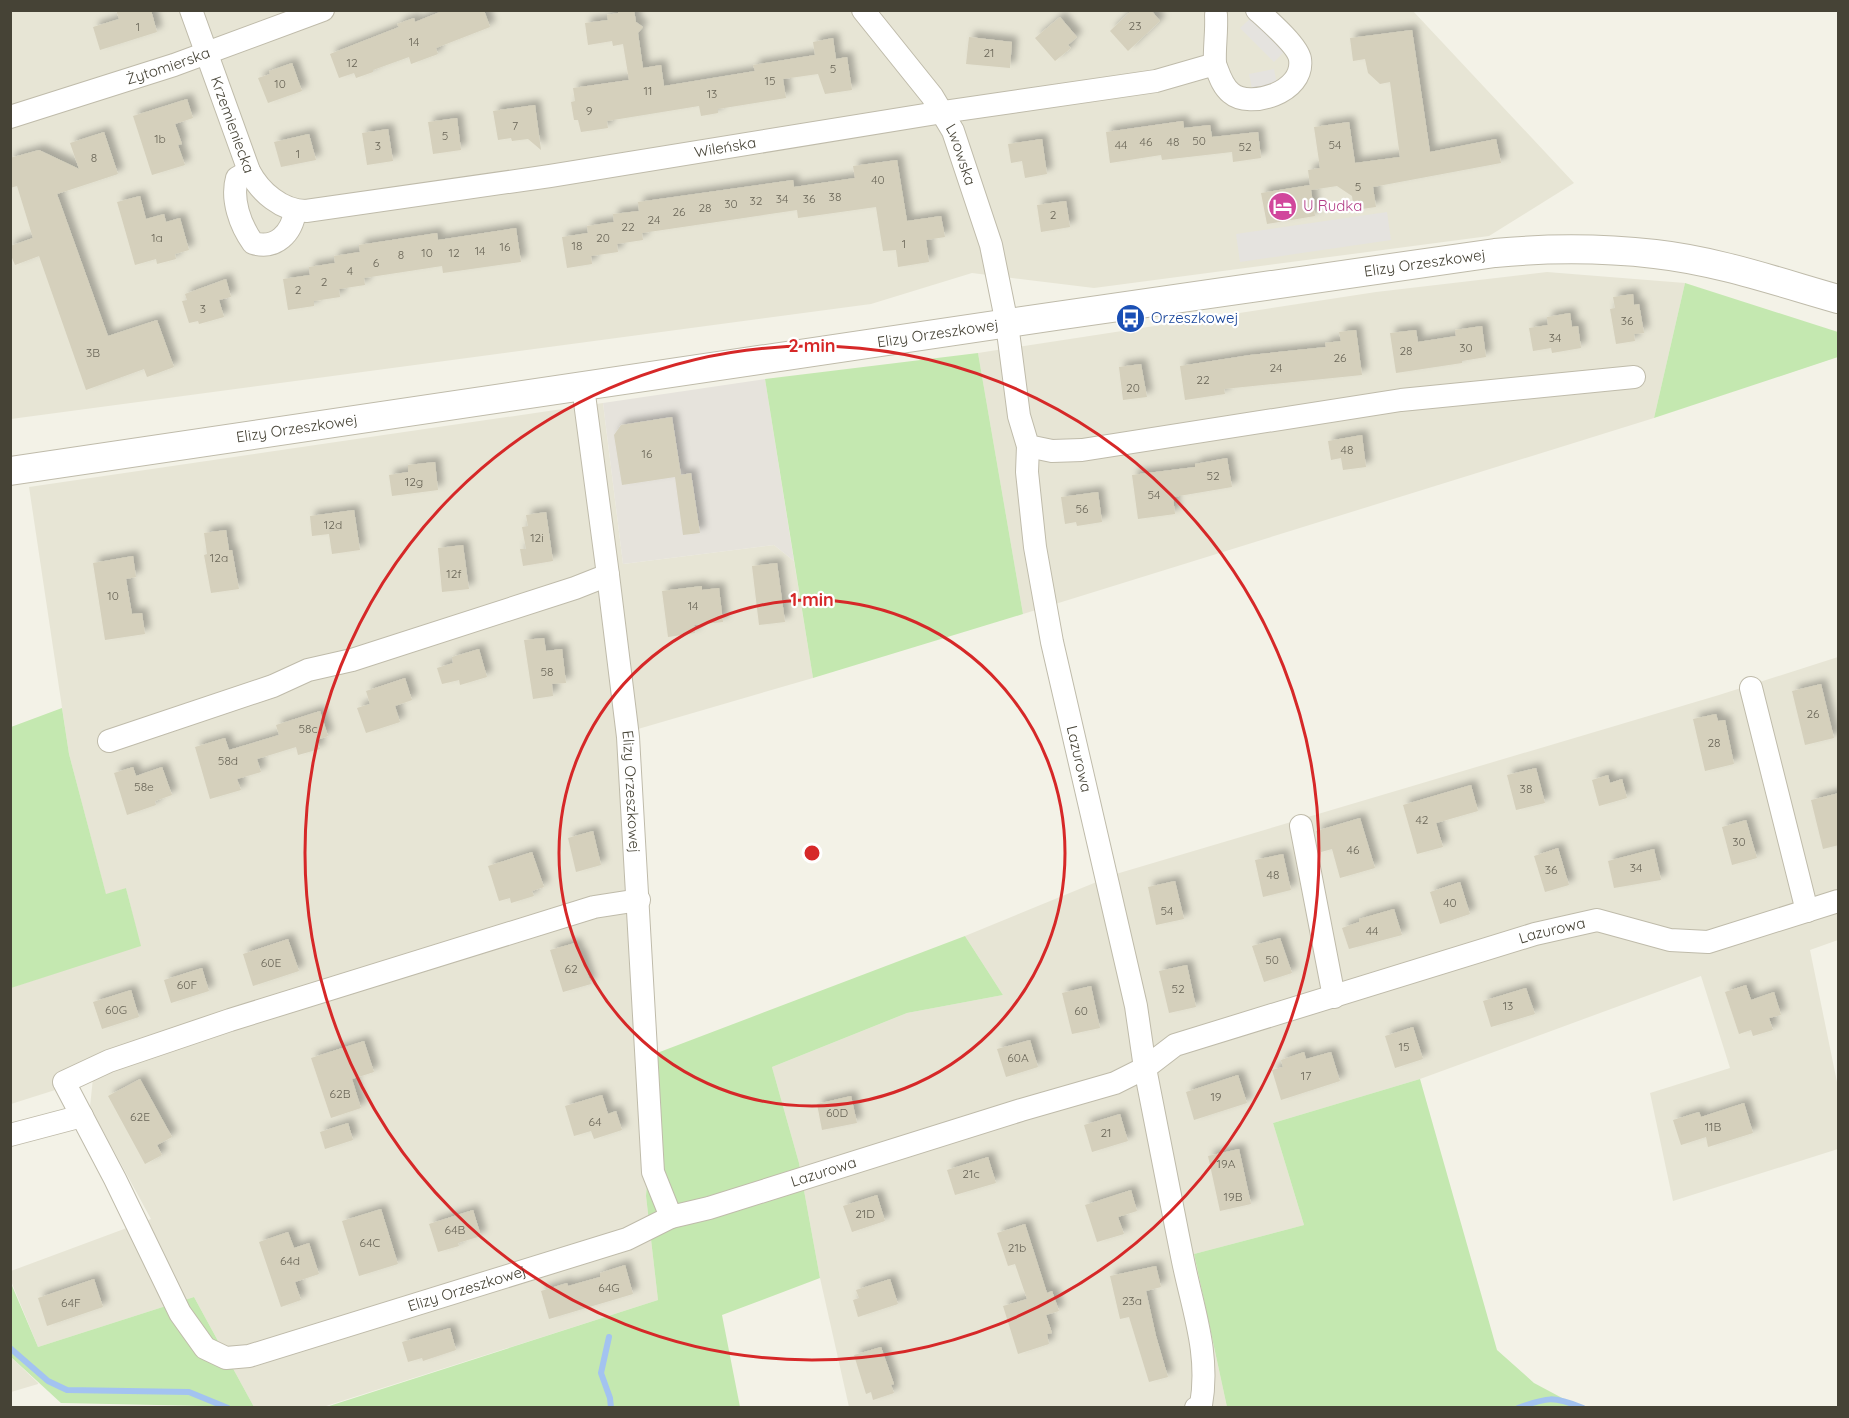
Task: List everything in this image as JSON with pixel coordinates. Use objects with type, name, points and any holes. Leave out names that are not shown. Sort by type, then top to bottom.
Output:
[{"type":"street","name":"Krzemieniecka","points":[[191,10],[249,171],[237,178],[235,198],[241,222],[253,243],[269,244],[284,236],[293,224],[295,211]]},
{"type":"street","name":"Żytomierska","points":[[10,117],[207,53],[323,10]]},
{"type":"street","name":"Lwowska","points":[[863,10],[917,76],[943,112],[952,131],[991,245],[1007,324]]},
{"type":"street","points":[[1217,12],[1215,64],[1224,87],[1233,95],[1259,98],[1286,91],[1296,81],[1300,70],[1300,58],[1295,48],[1257,10]]},
{"type":"street","name":"Wileńska","points":[[295,211],[539,177],[943,112],[1156,81],[1215,64]]},
{"type":"street","points":[[249,171],[262,191],[295,211]]},
{"type":"street","name":"Elizy Orzeszkowej","points":[[10,471],[1455,258],[1528,250],[1580,249],[1657,255],[1743,271],[1839,299]]},
{"type":"street","name":"Elizy Orzeszkowej","points":[[1007,324],[1019,416],[1028,446]]},
{"type":"street","points":[[1028,446],[1052,451],[1082,450],[1401,400],[1634,377]]},
{"type":"street","name":"Elizy Orzeszkowej","points":[[583,387],[628,737],[639,900],[653,1172],[671,1217],[627,1239],[249,1356],[226,1358],[205,1348],[180,1313],[116,1179],[64,1082],[109,1061],[230,1020],[594,907],[639,900]]},
{"type":"street","name":"Lazurowa","points":[[1028,446],[1027,472],[1035,547],[1052,642],[1136,1006],[1184,1263],[1203,1348],[1205,1382],[1202,1405],[1196,1407]]},
{"type":"street","points":[[109,741],[273,686],[308,670],[351,660],[575,588],[608,575]]},
{"type":"street","points":[[1751,688],[1807,911]]},
{"type":"street","points":[[1301,826],[1334,997]]},
{"type":"street","name":"Lazurowa","points":[[671,1217],[709,1208],[1021,1110],[1115,1083],[1146,1068],[1175,1045],[1334,997],[1509,940],[1598,920],[1670,940],[1708,942],[1839,901]]},
{"type":"street","points":[[10,1135],[82,1116]]},
{"type":"shaded area","points":[[10,11],[1413,11],[1574,183],[1489,236],[1094,288],[972,273],[871,304],[11,419]]},
{"type":"shaded area","points":[[1252,17],[1285,51],[1274,62],[1240,28]]},
{"type":"shaded area","points":[[1274,69],[1277,84],[1252,89],[1249,74]]},
{"type":"shaded area","points":[[1387,212],[1391,240],[1240,262],[1236,234]]},
{"type":"shaded area","points":[[1547,272],[1685,283],[1654,418],[1023,614],[978,353],[1376,292]]},
{"type":"shaded area","points":[[765,379],[794,561],[774,545],[623,564],[603,403]]},
{"type":"shaded area","points":[[603,403],[623,564],[774,545],[794,561],[813,678],[638,729],[657,1053],[646,1196],[658,1300],[323,1407],[254,1407],[194,1297],[38,1347],[11,1281],[11,1271],[151,1219],[90,1107],[93,1078],[11,1104],[10,988],[140,945],[126,888],[106,895],[69,754],[29,487]]},
{"type":"shaded area","points":[[1838,657],[1838,940],[1810,950],[1838,1087],[1838,1149],[1673,1201],[1650,1093],[1730,1068],[1701,976],[1420,1079],[1273,1123],[1304,1225],[1194,1254],[1227,1407],[849,1407],[820,1278],[799,1163],[772,1067],[907,1013],[1003,995],[965,936],[1116,874],[1719,695]]},
{"type":"shaded area","points":[[11,1357],[38,1383],[38,1384],[11,1392]]},
{"type":"green space","points":[[1685,283],[1838,332],[1838,357],[1654,418]]},
{"type":"green space","points":[[978,353],[1023,614],[813,678],[765,379]]},
{"type":"green space","points":[[62,708],[69,754],[106,894],[126,888],[141,946],[11,988],[11,727]]},
{"type":"green space","points":[[965,936],[1003,995],[907,1013],[772,1067],[799,1163],[820,1278],[722,1315],[740,1407],[323,1408],[658,1300],[646,1196],[657,1053]]},
{"type":"green space","points":[[1420,1079],[1497,1350],[1534,1383],[1579,1407],[1227,1407],[1194,1254],[1304,1225],[1273,1123]]},
{"type":"green space","points":[[10,1281],[38,1347],[194,1297],[254,1407],[61,1403],[11,1357]]},
{"type":"building","points":[[116,10],[151,10],[157,32],[100,50],[93,27],[119,19]]},
{"type":"building","points":[[445,10],[484,10],[490,27],[436,48],[438,54],[411,64],[409,57],[356,78],[354,73],[339,78],[330,54],[399,27],[397,24],[414,18],[415,22]]},
{"type":"building","points":[[618,10],[634,10],[636,22],[643,27],[638,33],[643,68],[661,65],[664,86],[755,71],[753,65],[815,55],[813,42],[833,38],[836,59],[847,57],[852,90],[825,94],[818,74],[783,79],[786,98],[718,109],[718,113],[701,116],[699,106],[607,121],[608,128],[581,132],[578,120],[574,120],[571,102],[575,101],[573,88],[629,80],[623,44],[613,46],[612,41],[588,45],[585,23],[608,20],[607,15],[618,13]]},
{"type":"building","points":[[1132,10],[1151,10],[1160,21],[1128,51],[1110,31]]},
{"type":"building","points":[[1060,17],[1077,37],[1068,45],[1071,48],[1055,61],[1035,38]]},
{"type":"building","points":[[1412,30],[1430,152],[1496,139],[1501,163],[1373,187],[1376,207],[1354,210],[1352,196],[1337,186],[1311,190],[1315,216],[1267,224],[1261,193],[1310,185],[1308,170],[1320,168],[1314,127],[1349,122],[1355,163],[1400,157],[1390,82],[1380,84],[1368,73],[1365,59],[1353,61],[1350,38]]},
{"type":"building","points":[[969,37],[1012,42],[1010,68],[966,64]]},
{"type":"building","points":[[292,63],[302,91],[268,103],[258,78],[270,74],[269,71]]},
{"type":"building","points":[[187,99],[193,118],[175,124],[182,144],[178,145],[185,165],[152,175],[133,116]]},
{"type":"building","points":[[535,105],[541,150],[528,139],[498,140],[493,111]]},
{"type":"building","points":[[457,118],[461,150],[433,154],[428,122]]},
{"type":"building","points":[[1183,121],[1184,128],[1210,125],[1212,137],[1258,132],[1261,158],[1233,162],[1232,152],[1162,160],[1161,155],[1110,163],[1106,132]]},
{"type":"building","points":[[388,129],[393,161],[367,165],[362,133]]},
{"type":"building","points":[[104,132],[118,174],[57,194],[108,336],[157,320],[174,367],[147,377],[144,369],[86,390],[39,256],[15,265],[10,253],[10,246],[33,238],[17,186],[10,188],[10,158],[39,150],[79,169],[70,143]]},
{"type":"building","points":[[309,134],[316,160],[281,167],[274,142]]},
{"type":"building","points":[[1042,139],[1047,174],[1025,178],[1022,161],[1011,163],[1008,144]]},
{"type":"building","points":[[897,160],[907,221],[941,216],[945,237],[926,240],[929,262],[898,267],[896,250],[883,251],[876,207],[798,218],[797,210],[642,233],[643,240],[617,244],[618,252],[591,256],[592,264],[567,268],[562,237],[588,233],[587,226],[614,222],[613,214],[639,211],[638,202],[793,180],[794,187],[855,178],[853,166]]},
{"type":"building","points":[[140,196],[146,219],[164,214],[166,222],[180,218],[189,250],[175,254],[176,259],[157,264],[156,259],[135,265],[117,202]]},
{"type":"building","points":[[1066,201],[1070,227],[1041,232],[1037,205]]},
{"type":"building","points":[[516,228],[521,262],[443,273],[442,266],[364,278],[365,285],[339,289],[340,297],[314,301],[314,306],[288,310],[283,279],[310,275],[309,267],[335,263],[334,256],[360,252],[359,245],[437,233],[438,240]]},
{"type":"building","points":[[226,279],[231,297],[219,300],[224,317],[199,324],[198,321],[189,323],[182,301],[187,300],[185,294]]},
{"type":"building","points":[[1633,294],[1634,305],[1639,304],[1644,333],[1634,334],[1635,341],[1616,344],[1610,309],[1615,308],[1613,297]]},
{"type":"building","points":[[1570,313],[1572,327],[1578,326],[1581,348],[1552,353],[1551,348],[1533,351],[1529,328],[1548,325],[1547,317]]},
{"type":"building","points":[[1482,326],[1486,357],[1396,373],[1390,333],[1416,330],[1418,342],[1456,336],[1455,330]]},
{"type":"building","points":[[1356,330],[1362,375],[1224,389],[1225,394],[1185,400],[1180,366],[1250,355],[1326,347],[1325,343],[1341,341],[1339,332]]},
{"type":"building","points":[[1141,364],[1147,397],[1123,400],[1119,367]]},
{"type":"building","points":[[672,417],[681,475],[691,473],[700,533],[683,535],[675,477],[622,485],[614,435],[621,425]]},
{"type":"building","points":[[1362,435],[1366,467],[1343,470],[1341,458],[1331,460],[1328,441]]},
{"type":"building","points":[[1227,458],[1232,487],[1173,497],[1175,514],[1138,519],[1132,475],[1195,467],[1195,464]]},
{"type":"building","points":[[435,462],[438,490],[392,496],[389,475],[408,472],[408,465]]},
{"type":"building","points":[[1098,492],[1102,522],[1077,526],[1076,522],[1065,524],[1061,497]]},
{"type":"building","points":[[354,510],[360,550],[332,554],[329,534],[312,536],[310,516]]},
{"type":"building","points":[[546,512],[553,561],[523,566],[520,549],[526,549],[522,527],[528,526],[526,515]]},
{"type":"building","points":[[226,530],[239,589],[211,593],[204,555],[207,554],[204,533]]},
{"type":"building","points":[[463,545],[469,589],[442,592],[438,548]]},
{"type":"building","points":[[133,556],[136,577],[126,579],[132,614],[142,613],[145,634],[105,640],[93,563]]},
{"type":"building","points":[[777,563],[785,622],[759,625],[752,566]]},
{"type":"building","points":[[702,586],[702,590],[719,588],[723,622],[694,625],[695,633],[668,637],[662,591]]},
{"type":"building","points":[[544,638],[546,651],[562,649],[566,683],[552,684],[553,696],[533,699],[524,640]]},
{"type":"building","points":[[479,649],[487,677],[460,685],[459,680],[442,684],[437,668],[453,663],[452,657]]},
{"type":"building","points":[[405,678],[412,700],[395,706],[400,722],[366,733],[357,708],[370,704],[366,691]]},
{"type":"building","points":[[1821,684],[1834,738],[1805,745],[1792,691]]},
{"type":"building","points":[[320,711],[328,736],[317,740],[320,749],[298,755],[296,747],[257,759],[261,772],[237,779],[241,790],[210,799],[195,747],[225,738],[229,750],[279,735],[276,725]]},
{"type":"building","points":[[1716,714],[1718,721],[1725,720],[1734,764],[1705,771],[1693,719]]},
{"type":"building","points":[[133,767],[136,776],[162,767],[172,795],[155,801],[156,805],[127,815],[114,773]]},
{"type":"building","points":[[1536,768],[1545,803],[1516,810],[1507,775]]},
{"type":"building","points":[[1608,775],[1610,783],[1622,779],[1627,798],[1599,806],[1592,780]]},
{"type":"building","points":[[1471,785],[1478,811],[1436,823],[1443,847],[1417,854],[1403,805]]},
{"type":"building","points":[[1839,793],[1839,845],[1823,849],[1811,800]]},
{"type":"building","points":[[1360,818],[1375,868],[1340,878],[1332,849],[1321,852],[1316,831]]},
{"type":"building","points":[[1746,820],[1757,858],[1732,865],[1722,827]]},
{"type":"building","points":[[593,831],[601,865],[576,872],[568,838]]},
{"type":"building","points":[[1558,848],[1569,885],[1545,892],[1534,856]]},
{"type":"building","points":[[1654,849],[1661,880],[1614,888],[1608,861]]},
{"type":"building","points":[[532,852],[544,887],[532,891],[534,896],[511,903],[510,898],[499,901],[488,866]]},
{"type":"building","points":[[1283,854],[1291,890],[1263,897],[1255,860]]},
{"type":"building","points":[[1175,881],[1184,919],[1156,925],[1148,887]]},
{"type":"building","points":[[1460,882],[1470,914],[1440,924],[1430,892]]},
{"type":"building","points":[[1394,909],[1402,935],[1349,949],[1342,928],[1359,922],[1359,919]]},
{"type":"building","points":[[1280,938],[1292,973],[1264,982],[1252,946]]},
{"type":"building","points":[[288,939],[299,971],[253,986],[243,954]]},
{"type":"building","points":[[575,943],[591,984],[563,992],[550,950]]},
{"type":"building","points":[[1187,965],[1196,1007],[1169,1013],[1159,971]]},
{"type":"building","points":[[202,968],[209,991],[171,1003],[164,980]]},
{"type":"building","points":[[1746,985],[1751,1000],[1774,992],[1781,1015],[1769,1018],[1773,1030],[1753,1036],[1751,1030],[1739,1034],[1725,992]]},
{"type":"building","points":[[1091,986],[1100,1028],[1072,1034],[1062,993]]},
{"type":"building","points":[[1526,988],[1535,1014],[1491,1027],[1483,1001]]},
{"type":"building","points":[[131,990],[139,1017],[102,1029],[93,1002]]},
{"type":"building","points":[[1413,1027],[1423,1059],[1395,1068],[1385,1036]]},
{"type":"building","points":[[1030,1040],[1038,1067],[1006,1077],[997,1049]]},
{"type":"building","points":[[364,1041],[374,1072],[352,1079],[361,1108],[331,1118],[311,1058]]},
{"type":"building","points":[[1304,1052],[1306,1059],[1331,1052],[1340,1081],[1281,1100],[1272,1070],[1283,1067],[1281,1060]]},
{"type":"building","points":[[1238,1075],[1247,1103],[1194,1120],[1186,1092]]},
{"type":"building","points":[[140,1079],[172,1137],[157,1145],[162,1155],[145,1164],[108,1096]]},
{"type":"building","points":[[602,1095],[608,1114],[616,1111],[622,1130],[594,1139],[591,1131],[574,1136],[565,1106]]},
{"type":"building","points":[[851,1096],[857,1123],[822,1130],[817,1104]]},
{"type":"building","points":[[1744,1103],[1753,1133],[1708,1147],[1706,1137],[1681,1145],[1673,1120],[1699,1112],[1701,1117]]},
{"type":"building","points":[[1120,1114],[1128,1141],[1092,1152],[1084,1125]]},
{"type":"building","points":[[348,1123],[353,1140],[325,1149],[320,1132]]},
{"type":"building","points":[[1239,1149],[1251,1204],[1220,1211],[1208,1156]]},
{"type":"building","points":[[988,1157],[996,1183],[955,1195],[947,1170]]},
{"type":"building","points":[[1131,1190],[1137,1211],[1118,1217],[1124,1234],[1097,1242],[1085,1205]]},
{"type":"building","points":[[877,1195],[885,1221],[852,1232],[843,1206]]},
{"type":"building","points":[[381,1209],[398,1264],[359,1276],[342,1221]]},
{"type":"building","points":[[473,1210],[481,1236],[438,1252],[429,1224]]},
{"type":"building","points":[[1025,1224],[1047,1293],[1052,1291],[1059,1311],[1046,1315],[1052,1333],[1047,1334],[1049,1344],[1018,1354],[1003,1306],[1027,1299],[1015,1264],[1008,1266],[997,1233]]},
{"type":"building","points":[[288,1232],[294,1248],[309,1243],[319,1274],[295,1282],[301,1300],[281,1307],[259,1242]]},
{"type":"building","points":[[625,1265],[633,1294],[549,1319],[541,1291],[600,1277],[600,1273]]},
{"type":"building","points":[[1156,1266],[1161,1287],[1146,1291],[1168,1377],[1149,1382],[1129,1317],[1120,1319],[1110,1276]]},
{"type":"building","points":[[94,1279],[103,1307],[47,1326],[38,1298]]},
{"type":"building","points":[[890,1279],[898,1304],[858,1317],[853,1300],[859,1298],[856,1290]]},
{"type":"building","points":[[450,1328],[456,1350],[423,1361],[422,1358],[408,1362],[402,1342]]},
{"type":"building","points":[[881,1347],[894,1384],[891,1385],[894,1393],[873,1400],[871,1392],[866,1394],[854,1355]]},
{"type":"waterway","points":[[609,1337],[601,1373],[611,1408]]},
{"type":"waterway","points":[[10,1348],[48,1381],[67,1390],[189,1392],[228,1408]]},
{"type":"waterway","points":[[1518,1408],[1550,1399],[1583,1408]]},
{"type":"place","name":"U Rudka","points":[[1282,206]]},
{"type":"place","name":"Orzeszkowej","points":[[1130,318]]}]
